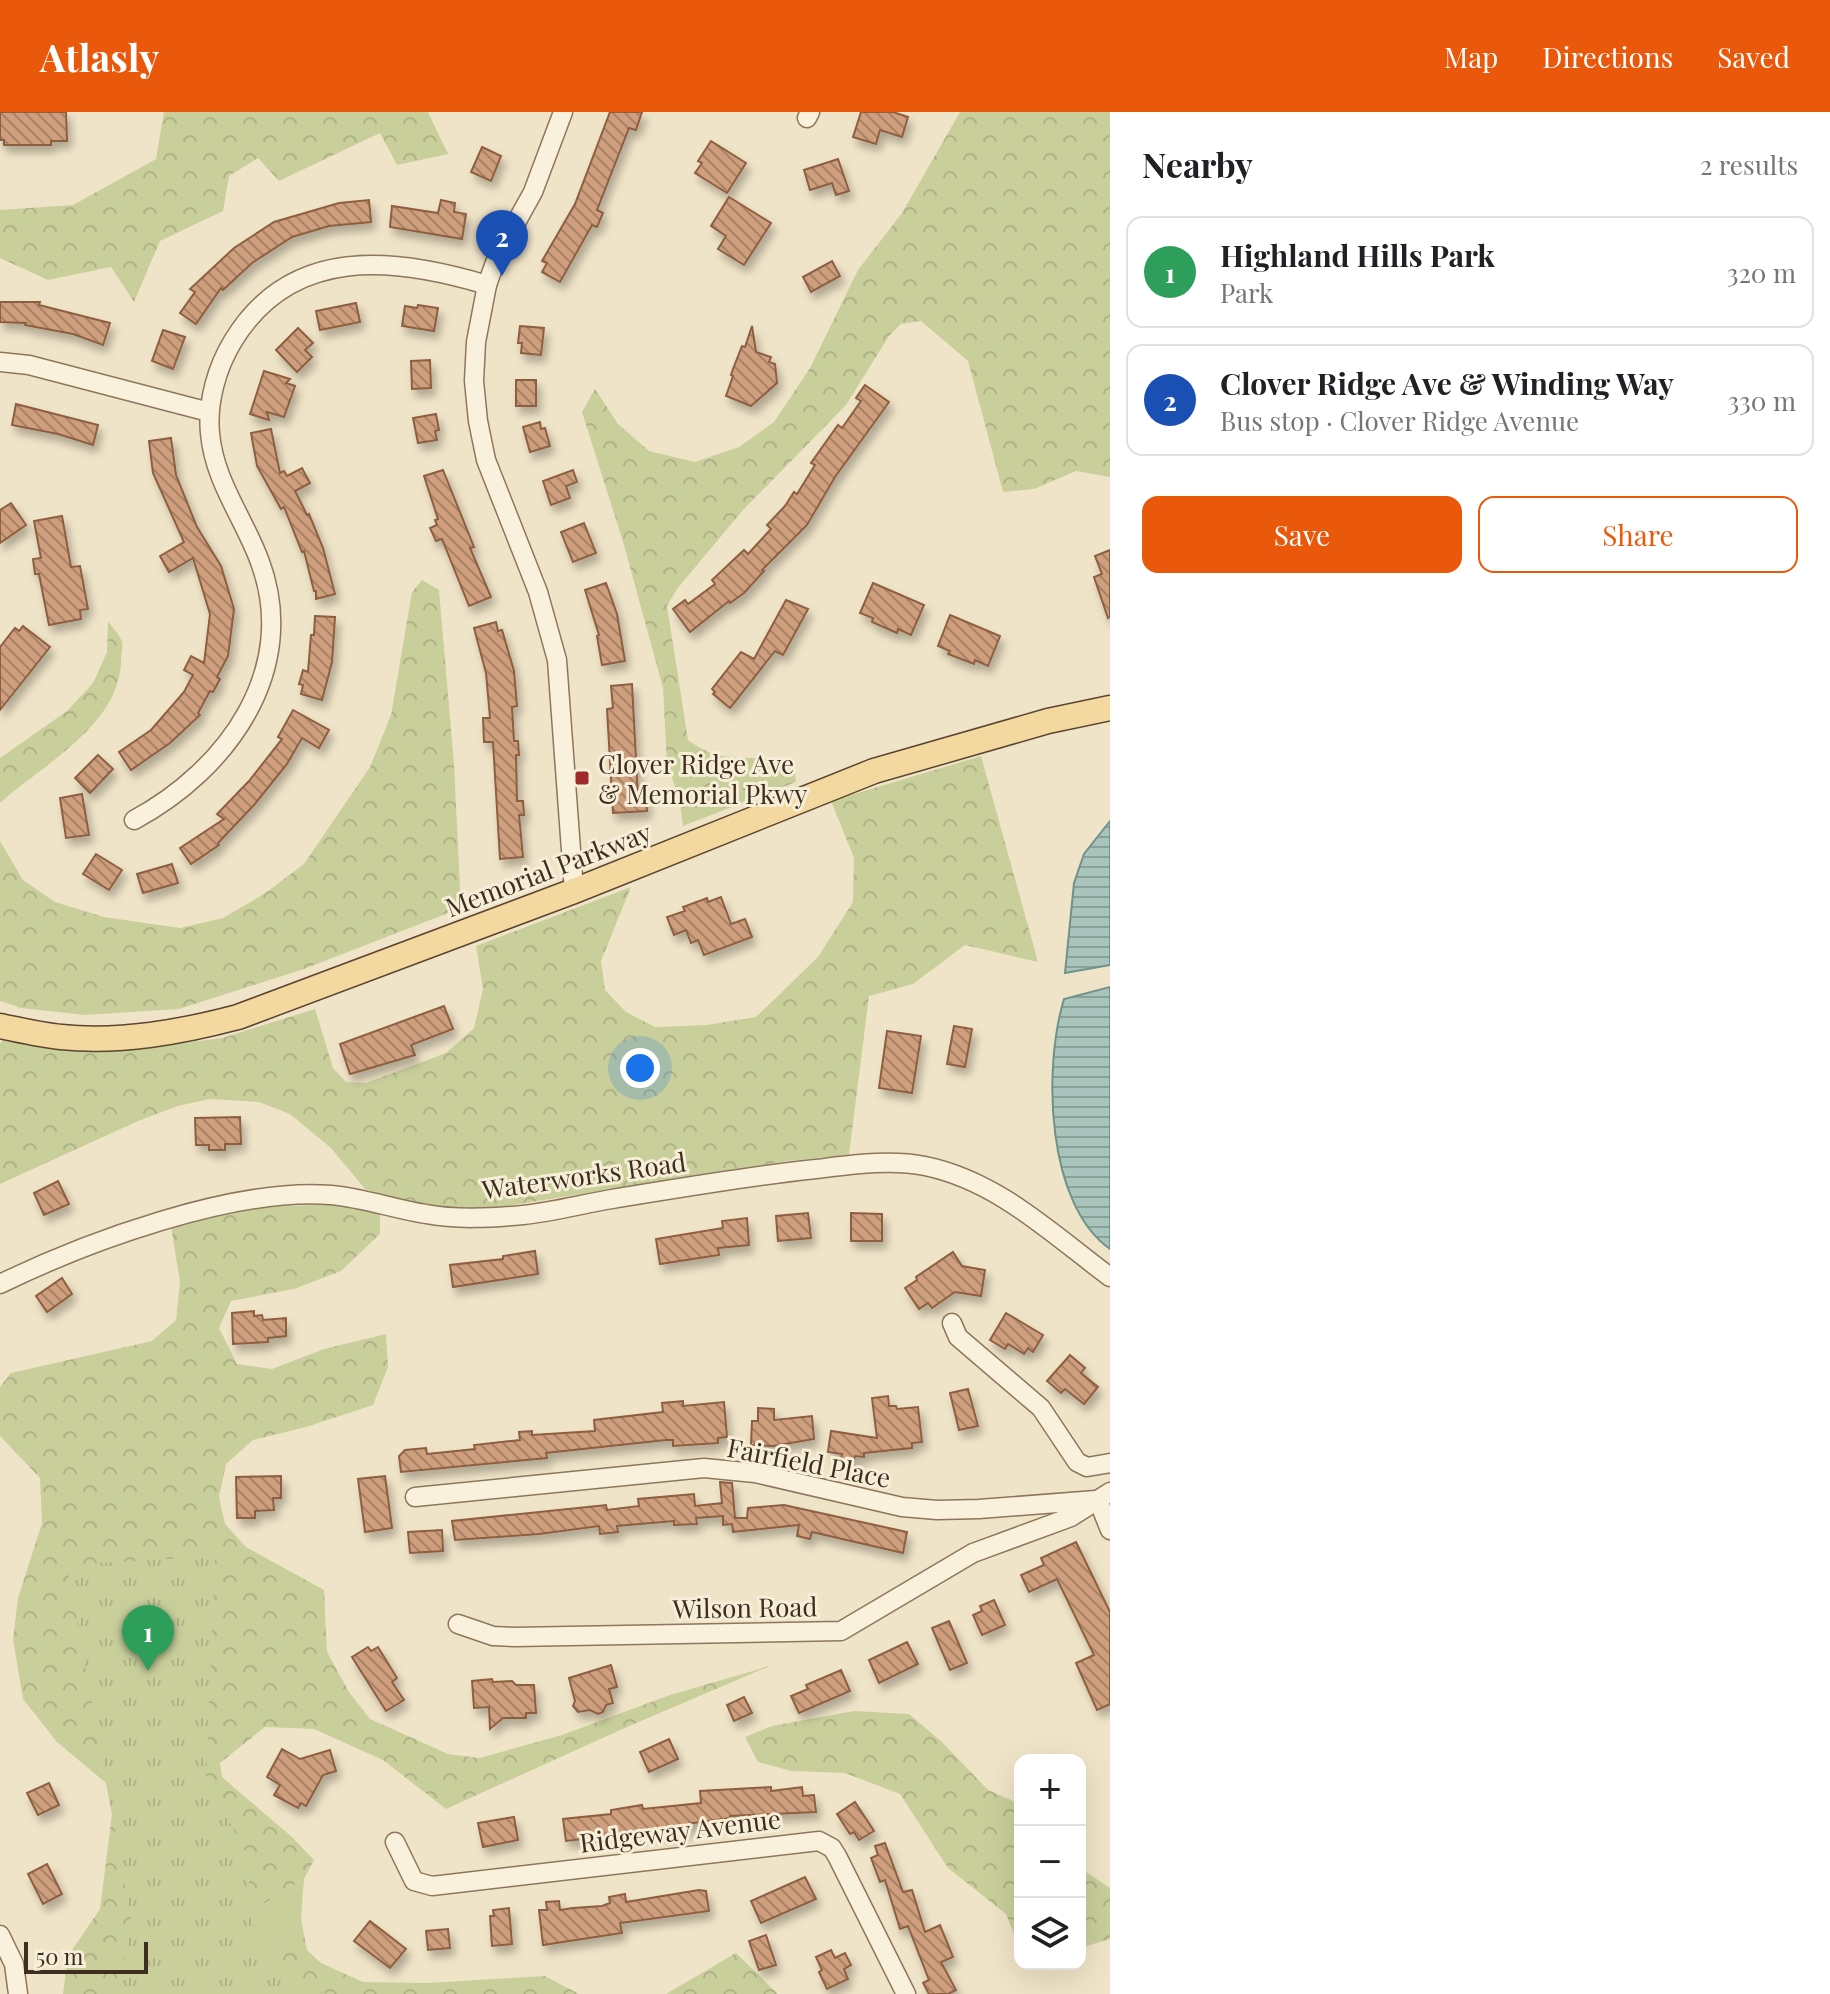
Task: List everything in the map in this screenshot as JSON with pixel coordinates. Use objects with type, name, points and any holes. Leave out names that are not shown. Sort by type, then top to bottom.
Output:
[{"type":"main road","name":"Memorial Parkway","points":[[0,1026],[62,1037],[124,1038],[183,1032],[238,1017],[574,891],[874,771],[1048,721],[1110,708]]},
{"type":"street","points":[[563,112],[533,192],[497,257],[487,285],[476,342],[474,381],[486,460],[538,592],[557,660],[574,891]]},
{"type":"street","points":[[134,820],[166,802],[191,782],[245,718],[261,685],[270,648],[272,616],[269,590],[259,559],[215,466],[209,412],[222,361],[242,327],[263,302],[304,277],[334,268],[371,263],[460,276],[487,285]]},
{"type":"street","points":[[0,362],[29,365],[209,412]]},
{"type":"street","name":"Waterworks Road","points":[[0,1284],[62,1256],[154,1224],[255,1200],[329,1195],[372,1201],[427,1215],[524,1215],[766,1175],[857,1164],[923,1165],[993,1191],[1036,1218],[1110,1277]]},
{"type":"street","points":[[952,1323],[958,1337],[1041,1408],[1077,1462],[1087,1467],[1110,1463]]},
{"type":"street","name":"Fairfield Place","points":[[415,1497],[704,1468],[755,1473],[902,1507],[937,1510],[979,1509],[1104,1496]]},
{"type":"street","points":[[1104,1496],[1110,1530]]},
{"type":"street","name":"Wilson Road","points":[[458,1624],[493,1636],[514,1637],[841,1631],[973,1553],[1071,1517],[1104,1496]]},
{"type":"street","name":"Ridgeway Avenue","points":[[395,1842],[414,1881],[432,1886],[819,1841],[832,1848],[837,1856],[906,1994]]},
{"type":"street","points":[[0,1935],[14,1964],[18,1994]]},
{"type":"green space","points":[[164,112],[428,112],[448,154],[397,165],[380,133],[279,181],[258,158],[229,176],[223,211],[160,241],[134,302],[111,267],[48,280],[0,258],[0,210],[73,205],[156,159]]},
{"type":"green space","points":[[960,112],[1110,112],[1110,477],[1076,471],[1034,489],[1003,492],[968,361],[921,321],[901,324],[889,336],[846,405],[743,510],[677,589],[667,606],[688,740],[702,749],[728,757],[794,762],[796,782],[683,826],[679,796],[667,765],[663,688],[624,545],[582,412],[595,389],[618,424],[649,451],[695,462],[739,447],[774,422],[810,368],[858,270],[902,213]]},
{"type":"green space","points":[[422,580],[439,590],[454,764],[461,908],[304,969],[179,1009],[85,1015],[21,1008],[0,1001],[0,841],[23,880],[55,902],[104,917],[180,928],[223,918],[264,894],[304,864],[370,767],[391,715],[412,592]]},
{"type":"green space","points":[[108,621],[120,637],[122,646],[117,684],[108,705],[76,742],[0,803],[0,758],[67,711],[93,683],[107,652]]},
{"type":"green space","points":[[981,756],[1038,962],[965,945],[913,984],[869,996],[849,1155],[788,1161],[475,1211],[413,1203],[365,1189],[331,1148],[290,1114],[259,1102],[210,1099],[178,1106],[138,1121],[0,1184],[0,1044],[3,1039],[89,1051],[153,1047],[222,1038],[315,1009],[333,1068],[346,1082],[366,1083],[446,1053],[474,1028],[483,989],[476,946],[631,887],[601,961],[605,990],[626,1012],[655,1027],[707,1025],[756,1017],[818,957],[853,902],[854,858],[831,801]]},
{"type":"green space","points":[[339,1204],[380,1209],[380,1234],[341,1271],[294,1289],[231,1301],[219,1328],[237,1364],[272,1369],[324,1349],[386,1334],[388,1367],[373,1405],[253,1440],[226,1464],[219,1497],[225,1524],[246,1547],[324,1590],[327,1652],[349,1692],[370,1719],[448,1754],[479,1758],[562,1735],[670,1695],[770,1666],[446,1809],[383,1760],[314,1729],[265,1727],[220,1763],[222,1777],[314,1860],[304,1879],[252,1911],[223,1994],[63,1994],[68,1956],[100,1909],[112,1814],[106,1783],[57,1742],[23,1699],[13,1639],[18,1598],[42,1523],[40,1478],[0,1436],[0,1387],[11,1373],[152,1341],[176,1320],[180,1282],[171,1226],[265,1207]]},
{"type":"green space","points":[[215,1556],[206,1776],[246,1853],[256,1948],[326,1994],[118,1994],[131,1919],[67,1565]]},
{"type":"green space","points":[[854,1711],[909,1714],[942,1742],[988,1790],[1014,1801],[1014,1934],[1006,1914],[948,1868],[900,1794],[845,1773],[791,1771],[758,1762],[745,1737],[772,1726]]},
{"type":"green space","points":[[1086,1872],[1110,1888],[1110,1939],[1086,1946]]},
{"type":"green space","points":[[304,1879],[301,1919],[259,1973],[223,1994],[252,1911]]},
{"type":"green space","points":[[301,1919],[307,1950],[321,1963],[363,1982],[428,1983],[545,1976],[579,1994],[257,1994],[259,1973]]},
{"type":"green space","points":[[736,1953],[778,1994],[666,1994]]},
{"type":"water","points":[[1110,821],[1110,965],[1065,973],[1074,883],[1084,854]]},
{"type":"water","points":[[1110,987],[1110,1249],[1089,1228],[1073,1201],[1062,1168],[1052,1097],[1057,1028],[1064,999]]},
{"type":"building","points":[[0,112],[66,112],[67,141],[51,141],[51,145],[4,145],[4,140],[0,140]]},
{"type":"building","points":[[610,112],[642,112],[636,130],[629,128],[597,210],[603,213],[597,227],[592,225],[560,282],[542,272],[547,263],[542,261],[575,204]]},
{"type":"building","points":[[861,112],[893,112],[908,117],[902,137],[880,130],[876,144],[853,137]]},
{"type":"building","points":[[711,141],[746,163],[727,193],[695,173],[702,163],[698,161]]},
{"type":"building","points":[[482,147],[501,156],[491,181],[471,172]]},
{"type":"building","points":[[838,159],[849,191],[836,195],[832,183],[810,190],[804,170]]},
{"type":"building","points":[[729,197],[771,223],[744,265],[718,249],[726,236],[711,226]]},
{"type":"building","points":[[369,200],[371,222],[329,226],[292,237],[252,263],[223,290],[221,288],[196,324],[180,313],[195,292],[190,289],[234,248],[274,222],[339,203]]},
{"type":"building","points":[[441,200],[455,203],[454,212],[466,214],[462,239],[390,227],[392,206],[438,213]]},
{"type":"building","points":[[832,261],[840,276],[811,292],[803,277]]},
{"type":"building","points":[[0,302],[40,302],[39,305],[110,323],[103,345],[26,323],[0,322]]},
{"type":"building","points":[[356,303],[360,322],[320,330],[316,311]]},
{"type":"building","points":[[418,305],[438,308],[434,331],[402,326],[405,306],[417,308]]},
{"type":"building","points":[[520,326],[544,328],[541,355],[521,353],[522,343],[518,343]]},
{"type":"building","points":[[752,326],[756,352],[771,357],[769,362],[775,364],[777,383],[751,406],[726,396],[733,369]]},
{"type":"building","points":[[298,328],[313,343],[305,350],[312,357],[297,372],[276,350]]},
{"type":"building","points":[[163,330],[185,337],[173,369],[152,361]]},
{"type":"building","points":[[430,360],[431,388],[412,389],[411,361]]},
{"type":"building","points":[[264,371],[290,379],[286,383],[295,386],[284,417],[267,412],[269,420],[250,414]]},
{"type":"building","points":[[516,380],[536,380],[536,406],[516,406]]},
{"type":"building","points":[[865,385],[889,402],[835,477],[807,525],[762,570],[744,593],[690,632],[673,609],[685,600],[688,604],[715,584],[712,580],[744,550],[748,554],[771,529],[767,525],[794,492],[797,494],[815,465],[811,463],[838,425],[842,428],[861,401],[856,398]]},
{"type":"building","points":[[16,404],[98,425],[93,445],[12,425]]},
{"type":"building","points":[[436,414],[437,440],[418,443],[413,418]]},
{"type":"building","points":[[540,422],[550,446],[530,452],[523,427]]},
{"type":"building","points":[[271,429],[280,473],[284,471],[287,476],[302,468],[310,483],[295,491],[309,514],[323,548],[335,594],[316,599],[304,551],[284,507],[281,509],[257,466],[251,433]]},
{"type":"building","points":[[171,438],[176,475],[197,527],[221,566],[234,609],[228,656],[217,677],[220,679],[198,713],[200,715],[170,743],[131,770],[119,752],[151,730],[184,692],[193,675],[184,670],[191,656],[204,663],[210,614],[193,558],[169,572],[160,556],[184,542],[153,473],[149,441]]},
{"type":"building","points":[[443,470],[491,597],[469,606],[442,539],[436,541],[430,528],[437,525],[435,520],[438,519],[424,476]]},
{"type":"building","points":[[573,470],[577,482],[566,486],[570,498],[551,505],[543,481]]},
{"type":"building","points":[[11,503],[26,525],[0,543],[0,510]]},
{"type":"building","points":[[62,516],[71,567],[80,566],[88,609],[80,610],[81,619],[49,625],[39,574],[35,574],[33,559],[41,558],[34,521]]},
{"type":"building","points":[[584,523],[596,553],[573,562],[561,532]]},
{"type":"building","points":[[1110,550],[1108,618],[1094,577],[1102,574],[1095,556]]},
{"type":"building","points":[[606,583],[617,614],[625,661],[602,665],[599,635],[585,590]]},
{"type":"building","points":[[873,583],[924,605],[911,635],[898,629],[897,633],[860,613]]},
{"type":"building","points":[[786,600],[808,609],[783,655],[775,651],[730,708],[713,694],[712,689],[741,652],[754,659]]},
{"type":"building","points":[[950,615],[1000,636],[988,666],[948,654],[950,651],[938,646]]},
{"type":"building","points":[[315,616],[335,617],[332,662],[322,700],[301,694],[303,685],[299,684],[303,670],[308,672]]},
{"type":"building","points":[[496,622],[498,631],[502,630],[514,671],[517,706],[512,707],[514,741],[518,741],[519,755],[516,755],[517,801],[523,801],[524,815],[519,815],[523,857],[500,859],[493,742],[484,742],[483,718],[490,718],[486,673],[474,628]]},
{"type":"building","points":[[23,626],[50,647],[0,710],[0,647],[15,628],[19,631]]},
{"type":"building","points":[[632,684],[638,797],[646,796],[647,811],[613,813],[607,709],[613,708],[611,686]]},
{"type":"building","points":[[293,710],[329,730],[319,748],[302,738],[287,764],[219,845],[191,864],[180,848],[224,819],[217,814],[249,781],[282,739],[278,737]]},
{"type":"building","points":[[98,755],[113,769],[90,793],[75,778]]},
{"type":"building","points":[[82,794],[89,835],[66,838],[60,798]]},
{"type":"building","points":[[96,854],[122,870],[109,890],[83,874]]},
{"type":"building","points":[[172,864],[178,883],[143,893],[137,874]]},
{"type":"building","points":[[721,897],[731,924],[745,919],[752,937],[704,955],[698,940],[691,943],[686,930],[674,935],[667,917],[707,898],[708,902]]},
{"type":"building","points":[[444,1006],[453,1029],[411,1045],[415,1055],[350,1074],[340,1044]]},
{"type":"building","points":[[954,1026],[972,1029],[965,1067],[947,1064]]},
{"type":"building","points":[[887,1031],[921,1036],[912,1093],[879,1088]]},
{"type":"building","points":[[240,1117],[241,1144],[225,1144],[225,1150],[209,1150],[209,1145],[196,1145],[195,1118]]},
{"type":"building","points":[[58,1181],[69,1204],[44,1215],[34,1193]]},
{"type":"building","points":[[808,1213],[811,1238],[778,1241],[776,1216]]},
{"type":"building","points":[[851,1213],[882,1214],[882,1241],[851,1241]]},
{"type":"building","points":[[747,1218],[749,1245],[718,1248],[719,1255],[660,1264],[656,1239],[723,1228],[722,1221]]},
{"type":"building","points":[[535,1251],[538,1274],[453,1287],[450,1265],[503,1259],[503,1256]]},
{"type":"building","points":[[953,1252],[962,1266],[985,1270],[981,1296],[955,1292],[932,1308],[928,1303],[919,1309],[905,1288]]},
{"type":"building","points":[[62,1278],[72,1294],[47,1312],[36,1296]]},
{"type":"building","points":[[254,1311],[254,1316],[262,1315],[263,1320],[286,1318],[286,1336],[268,1338],[268,1342],[233,1344],[232,1313]]},
{"type":"building","points":[[1006,1313],[1043,1335],[1033,1352],[1028,1348],[1024,1354],[1008,1344],[1005,1349],[990,1340]]},
{"type":"building","points":[[1070,1355],[1085,1368],[1081,1373],[1098,1387],[1084,1404],[1065,1389],[1061,1393],[1047,1381]]},
{"type":"building","points":[[968,1389],[978,1426],[959,1430],[950,1393]]},
{"type":"building","points":[[888,1396],[889,1406],[896,1406],[897,1409],[918,1407],[922,1442],[912,1443],[912,1448],[864,1453],[864,1457],[855,1456],[854,1461],[841,1459],[842,1454],[828,1452],[831,1431],[877,1438],[872,1398]]},
{"type":"building","points":[[683,1401],[683,1406],[724,1402],[727,1437],[718,1438],[718,1443],[673,1446],[673,1440],[666,1440],[546,1453],[547,1458],[401,1472],[399,1456],[405,1450],[426,1448],[427,1454],[475,1449],[474,1445],[520,1440],[519,1432],[532,1431],[532,1435],[595,1431],[594,1420],[663,1412],[662,1403]]},
{"type":"building","points":[[758,1408],[774,1409],[774,1420],[812,1416],[814,1439],[773,1446],[751,1445],[752,1421],[758,1421]]},
{"type":"building","points":[[281,1476],[281,1498],[273,1498],[274,1510],[255,1511],[255,1518],[237,1518],[236,1477]]},
{"type":"building","points":[[385,1476],[392,1528],[365,1532],[358,1479]]},
{"type":"building","points":[[720,1482],[732,1483],[735,1518],[747,1518],[748,1508],[784,1505],[907,1532],[903,1553],[812,1532],[810,1539],[797,1536],[799,1525],[733,1532],[732,1524],[723,1525],[723,1516],[696,1518],[697,1524],[674,1525],[674,1521],[617,1526],[618,1532],[600,1534],[599,1526],[455,1540],[452,1521],[606,1505],[607,1510],[639,1506],[638,1499],[694,1494],[695,1506],[722,1503]]},
{"type":"building","points":[[442,1530],[443,1551],[410,1553],[408,1532]]},
{"type":"building","points":[[1076,1542],[1110,1612],[1110,1704],[1097,1710],[1076,1663],[1094,1655],[1057,1579],[1029,1592],[1021,1575],[1044,1565],[1041,1558]]},
{"type":"building","points":[[994,1600],[1005,1625],[982,1635],[973,1615],[982,1611],[980,1606]]},
{"type":"building","points":[[949,1621],[967,1663],[950,1670],[932,1628]]},
{"type":"building","points":[[907,1642],[918,1664],[879,1683],[869,1660]]},
{"type":"building","points":[[368,1647],[371,1651],[378,1647],[397,1678],[392,1682],[404,1700],[386,1711],[352,1657]]},
{"type":"building","points":[[611,1665],[617,1687],[609,1689],[613,1703],[606,1705],[603,1712],[598,1714],[590,1710],[578,1712],[573,1706],[575,1701],[569,1678]]},
{"type":"building","points":[[841,1670],[850,1691],[799,1713],[791,1696],[808,1689],[806,1685]]},
{"type":"building","points":[[492,1679],[493,1682],[534,1685],[536,1713],[526,1713],[526,1718],[503,1718],[490,1729],[489,1707],[474,1708],[472,1681]]},
{"type":"building","points":[[744,1697],[752,1713],[734,1721],[727,1705]]},
{"type":"building","points":[[669,1739],[678,1759],[649,1772],[640,1752]]},
{"type":"building","points":[[282,1749],[300,1759],[330,1750],[336,1771],[323,1775],[306,1806],[301,1803],[298,1808],[274,1795],[280,1785],[267,1777]]},
{"type":"building","points":[[49,1783],[59,1805],[38,1815],[27,1793]]},
{"type":"building","points":[[771,1787],[771,1791],[802,1787],[803,1796],[814,1795],[816,1812],[730,1816],[686,1824],[687,1831],[660,1834],[660,1830],[566,1841],[563,1819],[611,1814],[611,1810],[642,1805],[643,1809],[701,1803],[700,1791]]},
{"type":"building","points":[[855,1802],[874,1831],[859,1840],[854,1832],[850,1834],[837,1814]]},
{"type":"building","points":[[514,1817],[518,1840],[483,1847],[478,1823]]},
{"type":"building","points":[[885,1843],[903,1892],[912,1890],[925,1932],[940,1925],[953,1957],[941,1962],[956,1990],[948,1994],[929,1994],[923,1983],[929,1980],[908,1926],[900,1929],[885,1880],[880,1882],[871,1858],[878,1855],[875,1846]]},
{"type":"building","points":[[47,1864],[62,1894],[43,1904],[28,1874]]},
{"type":"building","points":[[805,1877],[816,1899],[761,1923],[751,1901]]},
{"type":"building","points":[[706,1891],[709,1911],[620,1923],[622,1933],[543,1945],[539,1910],[547,1910],[546,1902],[559,1901],[560,1910],[602,1906],[610,1903],[609,1897],[625,1894],[626,1902]]},
{"type":"building","points":[[509,1908],[512,1944],[492,1946],[490,1916],[494,1916],[493,1910]]},
{"type":"building","points":[[370,1921],[406,1949],[390,1968],[354,1941]]},
{"type":"building","points":[[448,1929],[450,1948],[428,1950],[426,1931]]},
{"type":"building","points":[[766,1935],[776,1965],[759,1970],[749,1941]]},
{"type":"building","points":[[831,1950],[835,1958],[845,1953],[851,1965],[844,1969],[848,1979],[827,1989],[816,1957]]},
{"type":"place","name":"Clover Ridge Ave & Winding Way","points":[[502,276]]},
{"type":"place","name":"Clover Ridge Ave & Memorial Pkwy","points":[[582,778]]},
{"type":"place","name":"Highland Hills Park","points":[[148,1671]]}]
